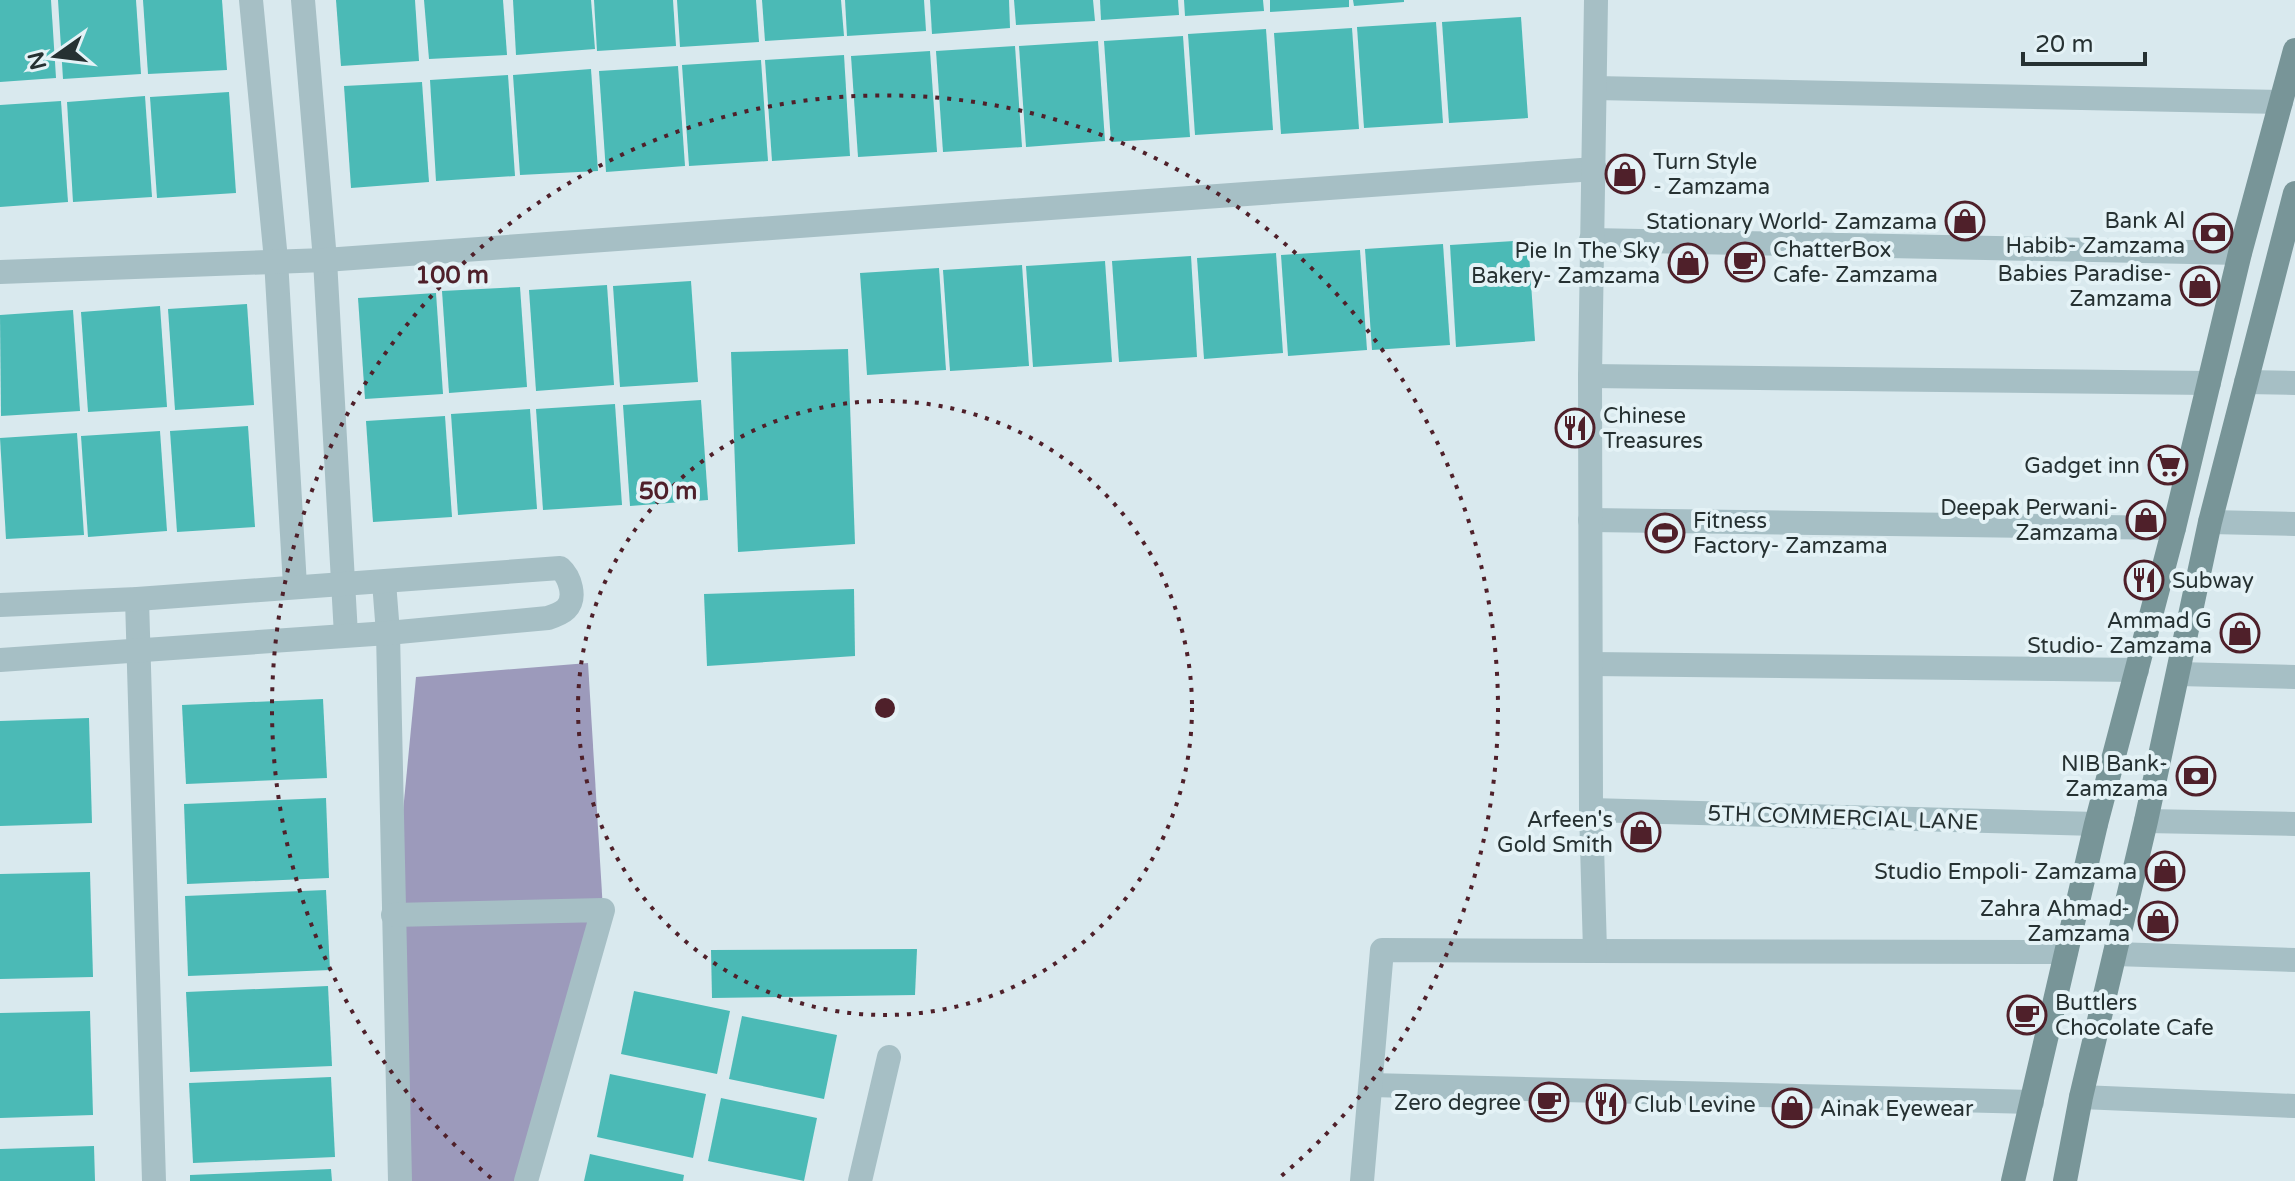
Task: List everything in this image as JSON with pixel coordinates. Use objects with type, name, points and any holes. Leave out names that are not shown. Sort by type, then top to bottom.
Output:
[{"type":"main road","points":[[2013,1181],[2096,824],[2174,528],[2240,253],[2295,50]]},
{"type":"main road","points":[[2065,1181],[2081,1097],[2146,821],[2210,522],[2246,382],[2286,264],[2295,193]]},
{"type":"street","points":[[251,0],[276,260],[295,586]]},
{"type":"street","points":[[303,0],[325,260],[346,635]]},
{"type":"street","points":[[1595,951],[1591,810],[1590,376],[1596,0]]},
{"type":"street","points":[[1595,88],[2281,102]]},
{"type":"street","points":[[0,272],[325,260],[1595,169]]},
{"type":"street","points":[[1591,240],[2240,253]]},
{"type":"street","points":[[1590,376],[2209,383]]},
{"type":"street","points":[[2246,382],[2295,383]]},
{"type":"street","points":[[1590,520],[2174,528]]},
{"type":"street","points":[[2210,522],[2295,524]]},
{"type":"street","points":[[0,605],[137,599],[560,568],[567,575],[571,598],[567,609],[548,618],[388,633],[0,660]]},
{"type":"street","points":[[384,582],[388,633],[400,1181]]},
{"type":"street","points":[[137,599],[154,1181]]},
{"type":"street","points":[[1591,664],[2137,670]]},
{"type":"street","points":[[2178,674],[2295,677]]},
{"type":"street","name":"5TH COMMERCIAL LANE","points":[[1591,810],[2096,824]]},
{"type":"street","points":[[2146,821],[2295,824]]},
{"type":"street","points":[[393,915],[603,910],[526,1181]]},
{"type":"street","points":[[1362,1181],[1382,950],[2066,952]]},
{"type":"street","points":[[2115,954],[2295,960]]},
{"type":"street","points":[[860,1181],[889,1057]]},
{"type":"street","points":[[1371,1085],[2032,1102]]},
{"type":"street","points":[[2081,1097],[2295,1106]]},
{"type":"shaded area","points":[[588,663],[603,910],[526,1181],[400,1181],[393,915],[416,677]]},
{"type":"building","points":[[0,0],[51,0],[56,78],[0,82]]},
{"type":"building","points":[[58,0],[136,0],[141,74],[63,79]]},
{"type":"building","points":[[143,0],[222,0],[227,70],[148,74]]},
{"type":"building","points":[[336,0],[415,0],[419,61],[341,66]]},
{"type":"building","points":[[424,0],[503,0],[507,55],[429,59]]},
{"type":"building","points":[[513,0],[591,0],[595,49],[516,55]]},
{"type":"building","points":[[594,0],[673,0],[676,46],[597,51]]},
{"type":"building","points":[[677,0],[756,0],[759,42],[680,47]]},
{"type":"building","points":[[762,0],[841,0],[844,36],[765,41]]},
{"type":"building","points":[[845,0],[924,0],[926,31],[847,36]]},
{"type":"building","points":[[930,0],[1009,0],[1010,28],[932,34]]},
{"type":"building","points":[[1014,0],[1093,0],[1095,21],[1016,25]]},
{"type":"building","points":[[1100,0],[1178,0],[1179,15],[1101,20]]},
{"type":"building","points":[[1184,0],[1263,0],[1264,11],[1185,16]]},
{"type":"building","points":[[1270,0],[1349,0],[1349,7],[1270,12]]},
{"type":"building","points":[[1353,0],[1404,0],[1404,2],[1354,6]]},
{"type":"building","points":[[1521,17],[1528,118],[1449,123],[1442,22]]},
{"type":"building","points":[[1436,22],[1443,123],[1364,128],[1357,27]]},
{"type":"building","points":[[1352,28],[1359,129],[1281,134],[1274,33]]},
{"type":"building","points":[[1266,29],[1273,130],[1195,135],[1188,34]]},
{"type":"building","points":[[1183,36],[1190,137],[1111,142],[1104,41]]},
{"type":"building","points":[[1098,41],[1105,141],[1026,147],[1019,46]]},
{"type":"building","points":[[1015,46],[1022,147],[943,152],[936,51]]},
{"type":"building","points":[[930,51],[937,152],[858,157],[851,56]]},
{"type":"building","points":[[844,55],[850,156],[772,161],[765,60]]},
{"type":"building","points":[[761,60],[768,161],[689,166],[682,65]]},
{"type":"building","points":[[678,66],[685,166],[606,172],[599,71]]},
{"type":"building","points":[[591,69],[598,171],[520,175],[513,75]]},
{"type":"building","points":[[508,75],[515,176],[436,181],[430,80]]},
{"type":"building","points":[[422,82],[429,182],[351,188],[344,86]]},
{"type":"building","points":[[229,92],[236,193],[157,198],[150,97]]},
{"type":"building","points":[[145,96],[152,197],[73,202],[67,102]]},
{"type":"building","points":[[61,101],[68,202],[0,207],[0,105]]},
{"type":"building","points":[[1528,240],[1535,341],[1456,347],[1450,245]]},
{"type":"building","points":[[1443,244],[1450,345],[1372,350],[1365,249]]},
{"type":"building","points":[[1360,250],[1367,350],[1288,356],[1281,255]]},
{"type":"building","points":[[1276,253],[1283,353],[1204,359],[1197,258]]},
{"type":"building","points":[[1191,256],[1197,357],[1119,362],[1112,261]]},
{"type":"building","points":[[1105,261],[1112,362],[1033,367],[1026,266]]},
{"type":"building","points":[[1022,265],[1029,366],[950,371],[943,270]]},
{"type":"building","points":[[939,268],[946,370],[867,375],[860,273]]},
{"type":"building","points":[[691,281],[698,382],[620,387],[613,286]]},
{"type":"building","points":[[607,285],[614,385],[536,391],[529,290]]},
{"type":"building","points":[[520,287],[527,387],[449,393],[442,291]]},
{"type":"building","points":[[436,293],[443,394],[365,399],[358,298]]},
{"type":"building","points":[[247,304],[254,405],[175,410],[168,309]]},
{"type":"building","points":[[160,306],[167,407],[88,412],[81,312]]},
{"type":"building","points":[[73,310],[80,411],[1,416],[0,315]]},
{"type":"building","points":[[848,349],[855,544],[738,552],[731,352]]},
{"type":"building","points":[[701,400],[708,500],[630,506],[623,405]]},
{"type":"building","points":[[615,404],[622,505],[543,510],[536,409]]},
{"type":"building","points":[[530,409],[537,509],[458,515],[451,414]]},
{"type":"building","points":[[445,416],[452,517],[373,522],[366,421]]},
{"type":"building","points":[[248,426],[255,527],[177,532],[170,431]]},
{"type":"building","points":[[160,431],[167,531],[88,537],[81,436]]},
{"type":"building","points":[[77,433],[84,535],[6,539],[0,438]]},
{"type":"building","points":[[854,589],[855,656],[707,666],[704,594]]},
{"type":"building","points":[[323,699],[327,778],[186,784],[182,705]]},
{"type":"building","points":[[89,718],[92,823],[0,826],[0,721]]},
{"type":"building","points":[[326,798],[329,878],[187,884],[184,804]]},
{"type":"building","points":[[90,872],[93,977],[0,979],[0,874]]},
{"type":"building","points":[[326,890],[330,970],[188,976],[185,896]]},
{"type":"building","points":[[917,949],[915,995],[712,998],[711,950]]},
{"type":"building","points":[[328,986],[332,1066],[190,1072],[186,992]]},
{"type":"building","points":[[634,991],[730,1011],[717,1074],[621,1054]]},
{"type":"building","points":[[90,1011],[93,1115],[0,1118],[0,1013]]},
{"type":"building","points":[[742,1016],[837,1035],[824,1099],[729,1079]]},
{"type":"building","points":[[610,1074],[706,1094],[693,1158],[597,1137]]},
{"type":"building","points":[[331,1077],[335,1157],[193,1163],[189,1083]]},
{"type":"building","points":[[721,1098],[817,1118],[804,1181],[708,1161]]},
{"type":"building","points":[[94,1146],[95,1181],[0,1181],[0,1149]]},
{"type":"building","points":[[590,1154],[684,1175],[683,1181],[584,1181]]},
{"type":"building","points":[[331,1169],[332,1181],[190,1181],[190,1175]]},
{"type":"place","name":"Turn Style - Zamzama","points":[[1625,174]]},
{"type":"place","name":"Stationary World- Zamzama","points":[[1965,221]]},
{"type":"place","name":"Bank Al Habib- Zamzama","points":[[2213,233]]},
{"type":"place","name":"ChatterBox Cafe- Zamzama","points":[[1745,262]]},
{"type":"place","name":"Pie In The Sky Bakery- Zamzama","points":[[1688,263]]},
{"type":"place","name":"Babies Paradise- Zamzama","points":[[2200,286]]},
{"type":"place","name":"Chinese Treasures","points":[[1575,428]]},
{"type":"place","name":"Gadget inn","points":[[2168,465]]},
{"type":"place","name":"Deepak Perwani- Zamzama","points":[[2146,520]]},
{"type":"place","name":"Fitness Factory- Zamzama","points":[[1665,533]]},
{"type":"place","name":"Subway","points":[[2144,580]]},
{"type":"place","name":"Ammad G Studio- Zamzama","points":[[2240,633]]},
{"type":"place","name":"NIB Bank- Zamzama","points":[[2196,776]]},
{"type":"place","name":"Arfeen's Gold Smith","points":[[1641,832]]},
{"type":"place","name":"Studio Empoli- Zamzama","points":[[2165,871]]},
{"type":"place","name":"Zahra Ahmad- Zamzama","points":[[2158,921]]},
{"type":"place","name":"Buttlers Chocolate Cafe","points":[[2027,1015]]},
{"type":"place","name":"Zero degree","points":[[1549,1102]]},
{"type":"place","name":"Club Levine","points":[[1606,1104]]},
{"type":"place","name":"Ainak Eyewear","points":[[1792,1108]]}]
